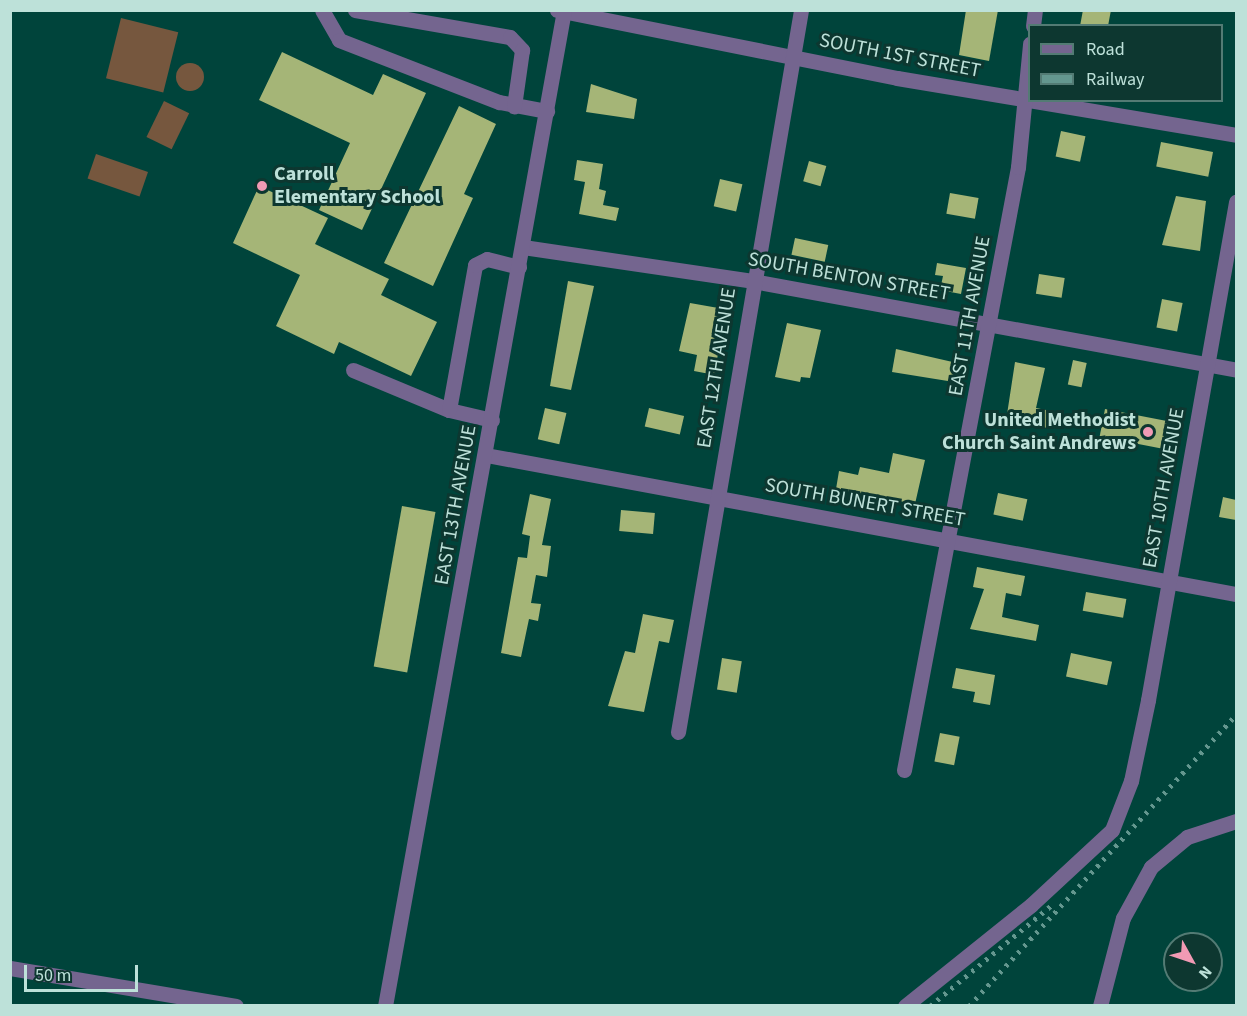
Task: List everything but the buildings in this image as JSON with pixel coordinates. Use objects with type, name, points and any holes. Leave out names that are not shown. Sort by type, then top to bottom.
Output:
[{"type":"street","points":[[322,10],[339,40],[514,106],[547,111]]},
{"type":"street","points":[[355,10],[510,37],[522,50],[514,106]]},
{"type":"street","name":"EAST 12TH AVENUE","points":[[678,732],[753,281],[801,10]]},
{"type":"street","name":"SOUTH 1ST STREET","points":[[562,11],[1028,101]]},
{"type":"street","name":"EAST 13TH AVENUE","points":[[386,1005],[523,247],[562,11]]},
{"type":"street","name":"EAST 11TH AVENUE","points":[[904,770],[940,559],[948,539],[1018,167],[1028,53]]},
{"type":"street","name":"SOUTH 1ST STREET","points":[[1035,102],[1236,135]]},
{"type":"street","name":"EAST 10TH AVENUE","points":[[905,1005],[1095,850],[1112,830],[1131,782],[1236,202]]},
{"type":"street","name":"SOUTH BENTON STREET","points":[[523,247],[753,281],[1236,370]]},
{"type":"street","points":[[449,410],[475,265],[488,259],[519,267]]},
{"type":"street","points":[[353,370],[449,410],[492,420]]},
{"type":"street","name":"SOUTH BUNERT STREET","points":[[486,455],[1236,594]]},
{"type":"street","points":[[1100,1005],[1112,951],[1135,892],[1151,867],[1187,837],[1236,821]]},
{"type":"street","points":[[10,968],[236,1005]]},
{"type":"shaded area","points":[[121,18],[178,32],[163,92],[106,78]]},
{"type":"shaded area","points":[[190,63],[200,67],[204,77],[200,87],[190,91],[180,87],[176,77],[180,67]]},
{"type":"shaded area","points":[[164,101],[189,113],[172,149],[146,137]]},
{"type":"shaded area","points":[[96,154],[148,172],[140,196],[88,179]]},
{"type":"railway","points":[[969,1006],[1236,715]]},
{"type":"railway","points":[[930,1006],[1053,904]]},
{"type":"place","name":"Carroll Elementary School","points":[[262,186]]},
{"type":"place","name":"United Methodist Church Saint Andrews","points":[[1148,432]]}]
